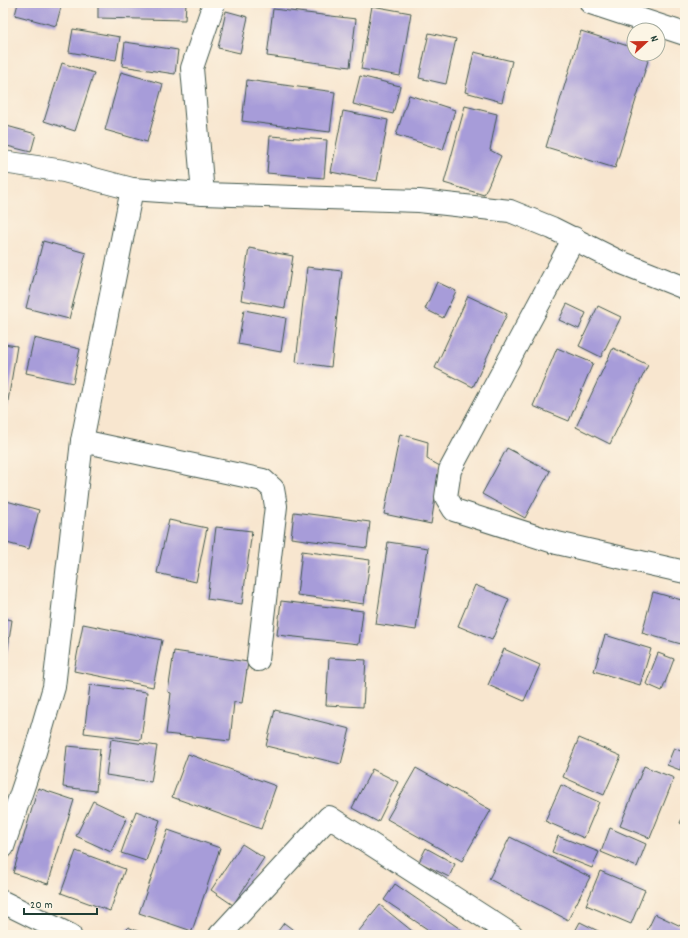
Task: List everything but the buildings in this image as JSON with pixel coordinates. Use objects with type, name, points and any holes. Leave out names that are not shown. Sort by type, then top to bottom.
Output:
[{"type":"street","points":[[203,194],[192,68],[214,3]]},
{"type":"street","points":[[591,3],[685,34]]},
{"type":"street","points":[[3,162],[64,171],[132,189],[203,194],[420,201],[510,211],[574,238],[620,262],[685,288]]},
{"type":"street","points":[[3,847],[35,752],[54,687],[82,442],[132,189]]},
{"type":"street","points":[[574,238],[450,470],[446,497],[454,510],[542,538],[685,572]]},
{"type":"street","points":[[82,442],[263,480],[273,489],[276,506],[258,660]]},
{"type":"street","points":[[220,935],[329,817],[512,935]]},
{"type":"street","points":[[3,902],[70,935]]}]
